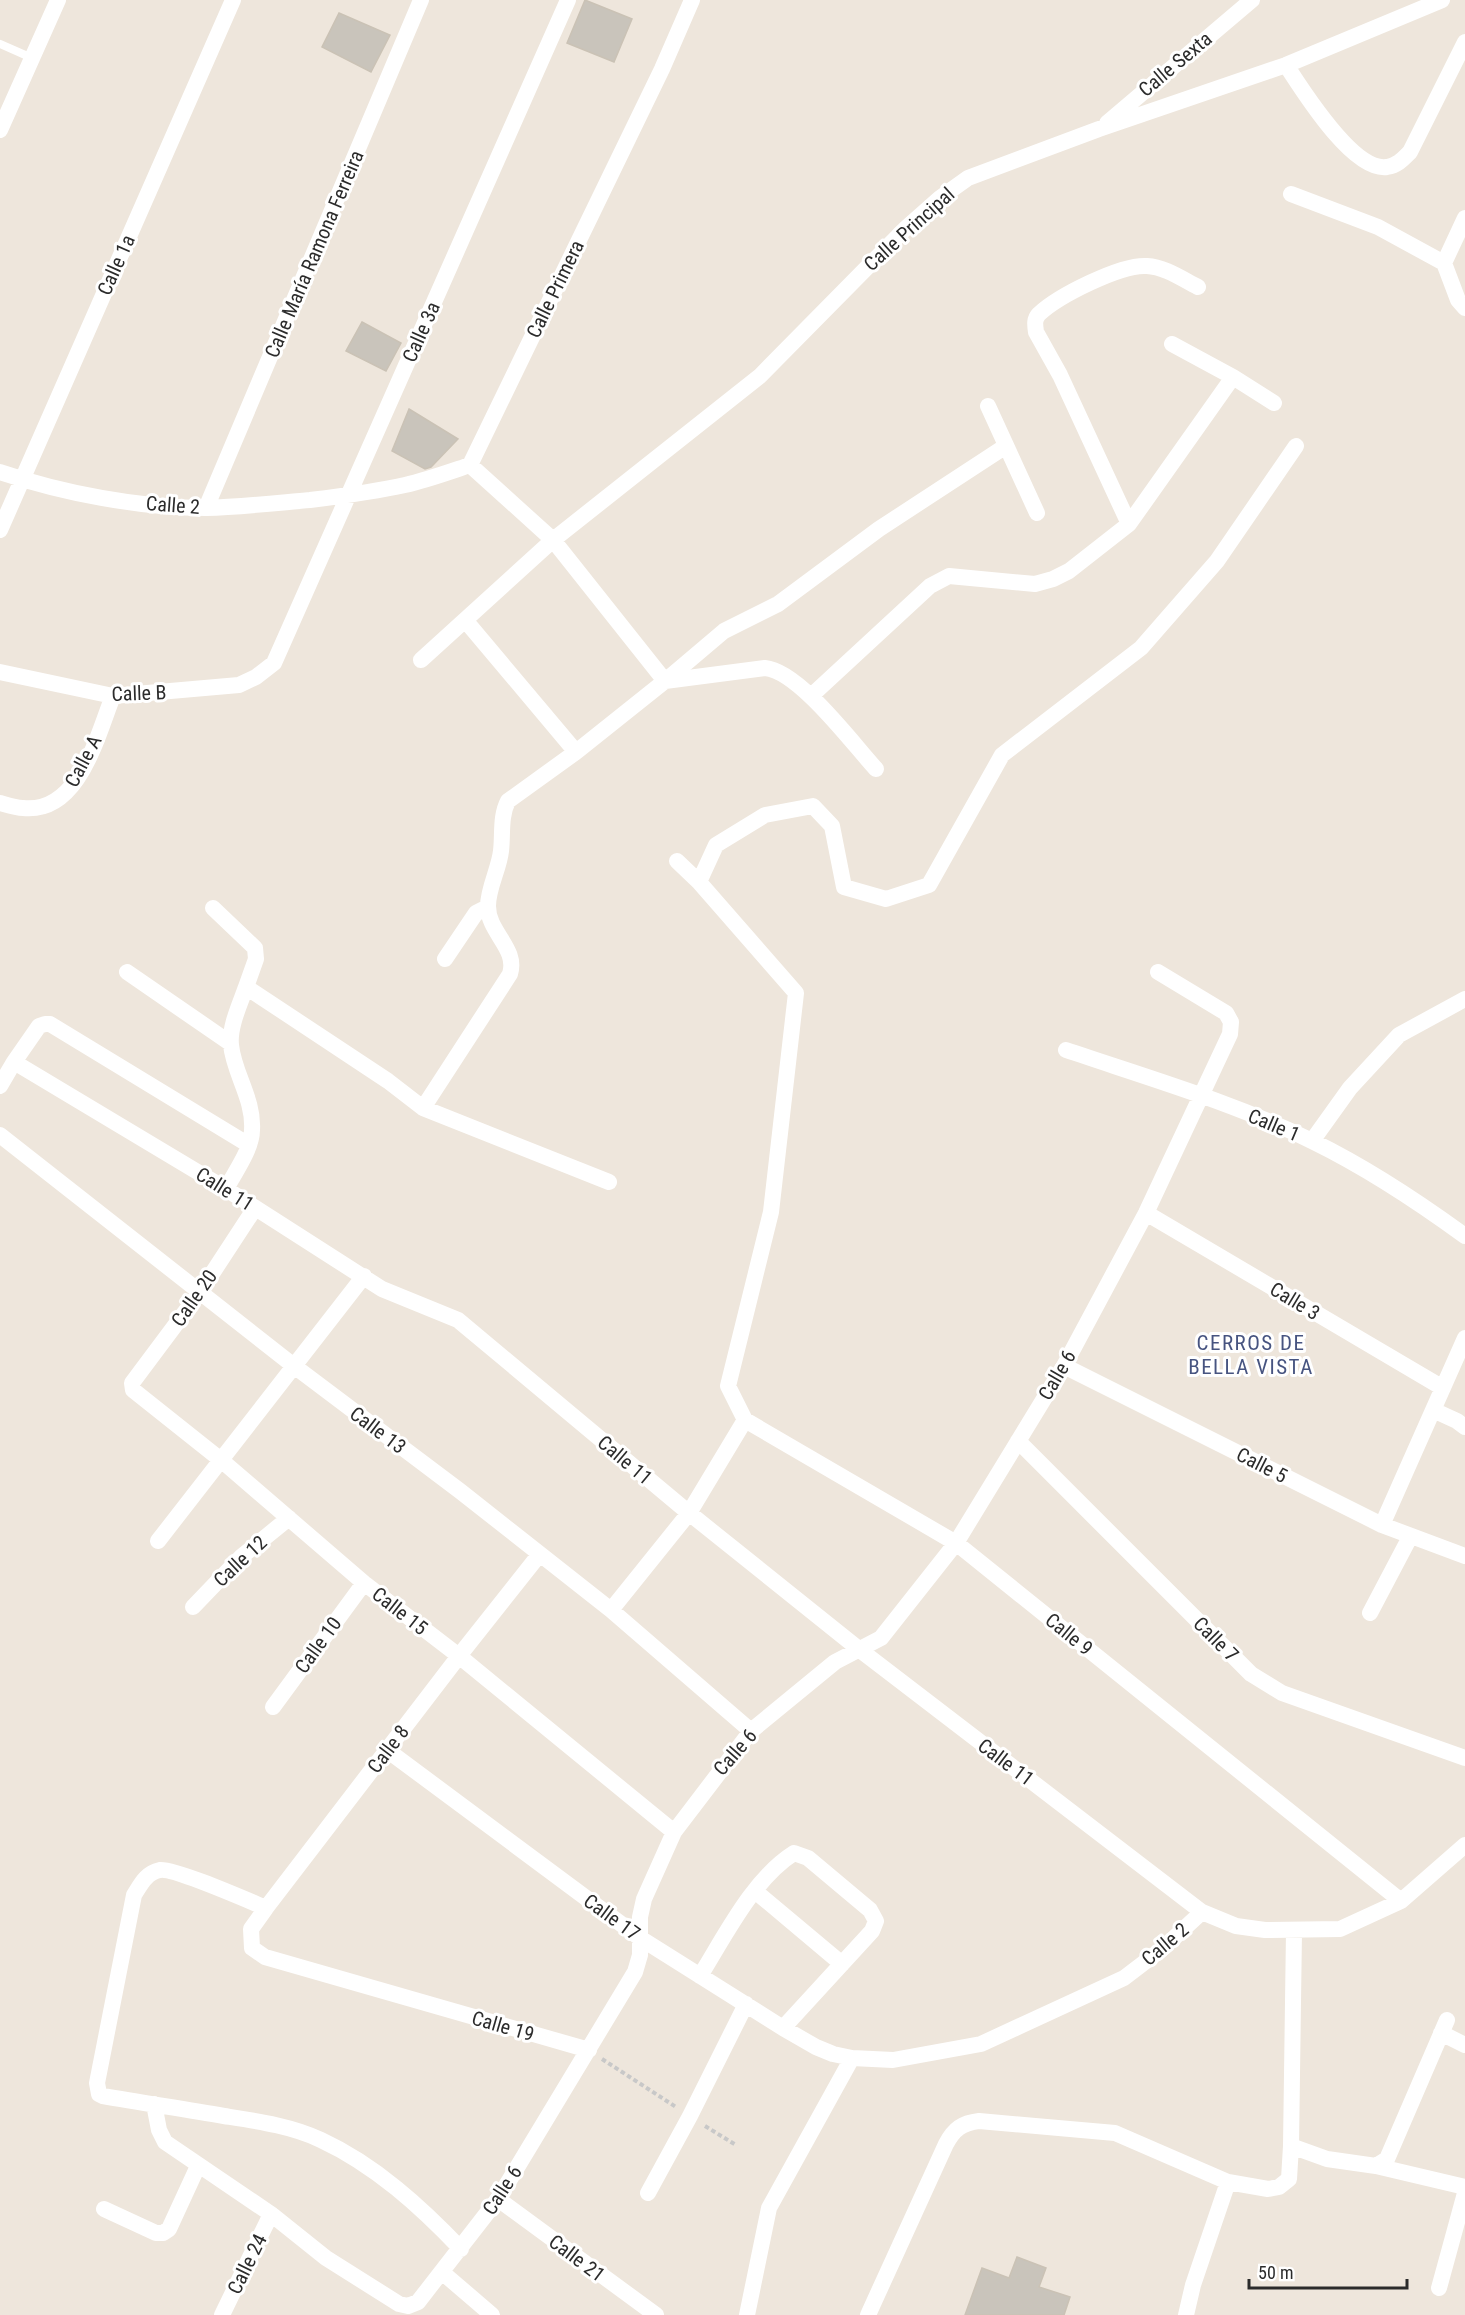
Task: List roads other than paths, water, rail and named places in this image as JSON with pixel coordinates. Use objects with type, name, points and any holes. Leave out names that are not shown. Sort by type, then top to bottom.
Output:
[{"type":"street","points":[[0,130],[58,0]]},
{"type":"street","name":"Calle 1a","points":[[0,530],[233,0]]},
{"type":"street","name":"Calle María Ramona Ferreira","points":[[206,508],[422,0]]},
{"type":"street","name":"Calle 3a","points":[[274,663],[568,0]]},
{"type":"street","name":"Calle Primera","points":[[470,465],[662,69],[692,0]]},
{"type":"street","name":"Calle Sexta","points":[[1100,129],[1252,0]]},
{"type":"street","name":"Calle Principal","points":[[421,660],[553,540],[760,376],[905,229],[940,198],[968,178],[1100,129],[1286,65],[1442,0]]},
{"type":"street","points":[[1286,65],[1321,118],[1360,158],[1386,167],[1399,163],[1410,152],[1465,42]]},
{"type":"street","points":[[1291,194],[1378,226],[1444,263],[1458,300],[1465,309]]},
{"type":"street","points":[[1444,263],[1465,218]]},
{"type":"street","points":[[1130,524],[1060,375],[1036,332],[1035,324],[1038,315],[1073,291],[1130,267],[1149,266],[1171,272],[1198,287]]},
{"type":"street","points":[[1172,344],[1233,377],[1274,404]]},
{"type":"street","points":[[811,696],[930,585],[949,576],[1035,584],[1070,571],[1130,524],[1233,377]]},
{"type":"street","points":[[988,406],[1037,513]]},
{"type":"street","points":[[423,1108],[510,974],[512,960],[507,948],[496,934],[488,907],[501,853],[504,809],[508,801],[576,752],[724,631],[778,604],[879,529],[1006,446]]},
{"type":"street","points":[[699,882],[716,845],[765,814],[813,806],[832,826],[844,888],[886,899],[929,885],[1002,755],[1141,648],[1217,561],[1296,446]]},
{"type":"street","points":[[349,495],[406,485],[470,465],[553,540],[665,681]]},
{"type":"street","name":"Calle 2","points":[[0,472],[22,480],[115,500],[160,506],[206,508],[266,505],[349,495]]},
{"type":"street","points":[[465,620],[576,752]]},
{"type":"street","name":"Calle B","points":[[0,672],[113,696],[239,685],[274,663]]},
{"type":"street","points":[[665,681],[773,669],[811,696],[876,769]]},
{"type":"street","name":"Calle A","points":[[0,803],[24,809],[41,807],[60,799],[75,785],[113,696]]},
{"type":"street","points":[[611,1610],[689,1513],[745,1420],[728,1386],[771,1212],[796,993],[699,882],[677,861]]},
{"type":"street","points":[[445,959],[476,913],[488,907]]},
{"type":"street","points":[[213,908],[255,948],[256,959],[236,1017],[230,1043],[249,1105],[253,1131],[249,1145],[226,1189]]},
{"type":"street","points":[[127,972],[230,1043]]},
{"type":"street","name":"Calle 6","points":[[154,2104],[159,2130],[165,2142],[271,2214],[326,2258],[404,2306],[418,2302],[443,2273],[498,2199],[635,1972],[640,1955],[640,1917],[644,1899],[674,1832],[710,1781],[751,1731],[835,1662],[881,1638],[956,1543],[1064,1366],[1146,1213],[1230,1034],[1231,1022],[1226,1013],[1158,972]]},
{"type":"street","points":[[246,987],[388,1081],[423,1108],[609,1182]]},
{"type":"street","points":[[1312,1141],[1350,1088],[1399,1035],[1465,999]]},
{"type":"street","points":[[0,1086],[39,1026],[50,1024],[249,1145]]},
{"type":"street","name":"Calle 1","points":[[1065,1050],[1203,1095],[1312,1141],[1358,1165],[1423,1205],[1465,1236]]},
{"type":"street","name":"Calle 11","points":[[14,1062],[226,1189],[382,1288],[458,1320],[689,1513],[860,1650],[1202,1912]]},
{"type":"street","name":"Calle 13","points":[[0,1135],[294,1366],[460,1491],[611,1610],[751,1731]]},
{"type":"street","name":"Calle 20","points":[[132,1386],[200,1292],[255,1208]]},
{"type":"street","name":"Calle 3","points":[[1146,1213],[1443,1388]]},
{"type":"street","points":[[158,1542],[364,1276]]},
{"type":"street","points":[[1382,1525],[1465,1338]]},
{"type":"street","name":"Calle 5","points":[[1064,1366],[1382,1525],[1465,1556]]},
{"type":"street","name":"Calle 15","points":[[132,1386],[133,1390],[221,1460],[364,1583],[459,1656],[674,1832]]},
{"type":"street","points":[[1433,1410],[1456,1420],[1465,1427]]},
{"type":"street","name":"Calle 9","points":[[745,1420],[956,1543],[1401,1902]]},
{"type":"street","name":"Calle 7","points":[[1018,1441],[1251,1674],[1282,1693],[1465,1758]]},
{"type":"street","name":"Calle 12","points":[[193,1607],[241,1557],[290,1518]]},
{"type":"street","points":[[1370,1613],[1410,1537]]},
{"type":"street","name":"Calle 8","points":[[252,1948],[251,1929],[266,1908],[539,1555]]},
{"type":"street","name":"Calle 10","points":[[273,1707],[364,1583]]},
{"type":"street","name":"Calle 17","points":[[387,1750],[640,1938],[816,2047],[852,2058]]},
{"type":"street","name":"Calle 2","points":[[852,2058],[893,2060],[981,2044],[1124,1978],[1162,1949],[1202,1912],[1236,1926],[1265,1930],[1340,1929],[1401,1902],[1465,1845]]},
{"type":"street","points":[[700,1976],[755,1891],[783,1860],[794,1853],[808,1858],[870,1910],[876,1921],[872,1931],[783,2028]]},
{"type":"street","points":[[266,1908],[187,1877],[162,1870],[145,1877],[134,1895],[97,2088],[102,2096],[262,2123],[298,2131],[320,2139],[347,2153],[399,2190],[461,2249]]},
{"type":"street","points":[[755,1891],[842,1964]]},
{"type":"street","points":[[868,2315],[945,2144],[959,2126],[969,2122],[1115,2133],[1228,2182],[1268,2189],[1279,2187],[1289,2180],[1294,1931]]},
{"type":"street","name":"Calle 19","points":[[252,1948],[265,1957],[589,2050]]},
{"type":"street","points":[[648,2193],[690,2116],[746,2004]]},
{"type":"street","points":[[1376,2166],[1387,2159],[1444,2027],[1465,2045]]},
{"type":"street","points":[[747,2315],[770,2208],[852,2058]]},
{"type":"street","points":[[1291,2146],[1327,2159],[1376,2166],[1465,2187]]},
{"type":"street","points":[[104,2209],[156,2233],[163,2233],[169,2229],[198,2166]]},
{"type":"street","points":[[1186,2315],[1193,2285],[1228,2182]]},
{"type":"street","points":[[1439,2288],[1465,2193]]},
{"type":"street","name":"Calle 21","points":[[498,2199],[656,2315]]},
{"type":"street","name":"Calle 24","points":[[222,2315],[271,2214]]},
{"type":"street","points":[[443,2273],[492,2315]]},
{"type":"lane","points":[[0,44],[32,58]]},
{"type":"district","name":"CERROS DE BELLA VISTA","points":[[1251,1355]]}]
